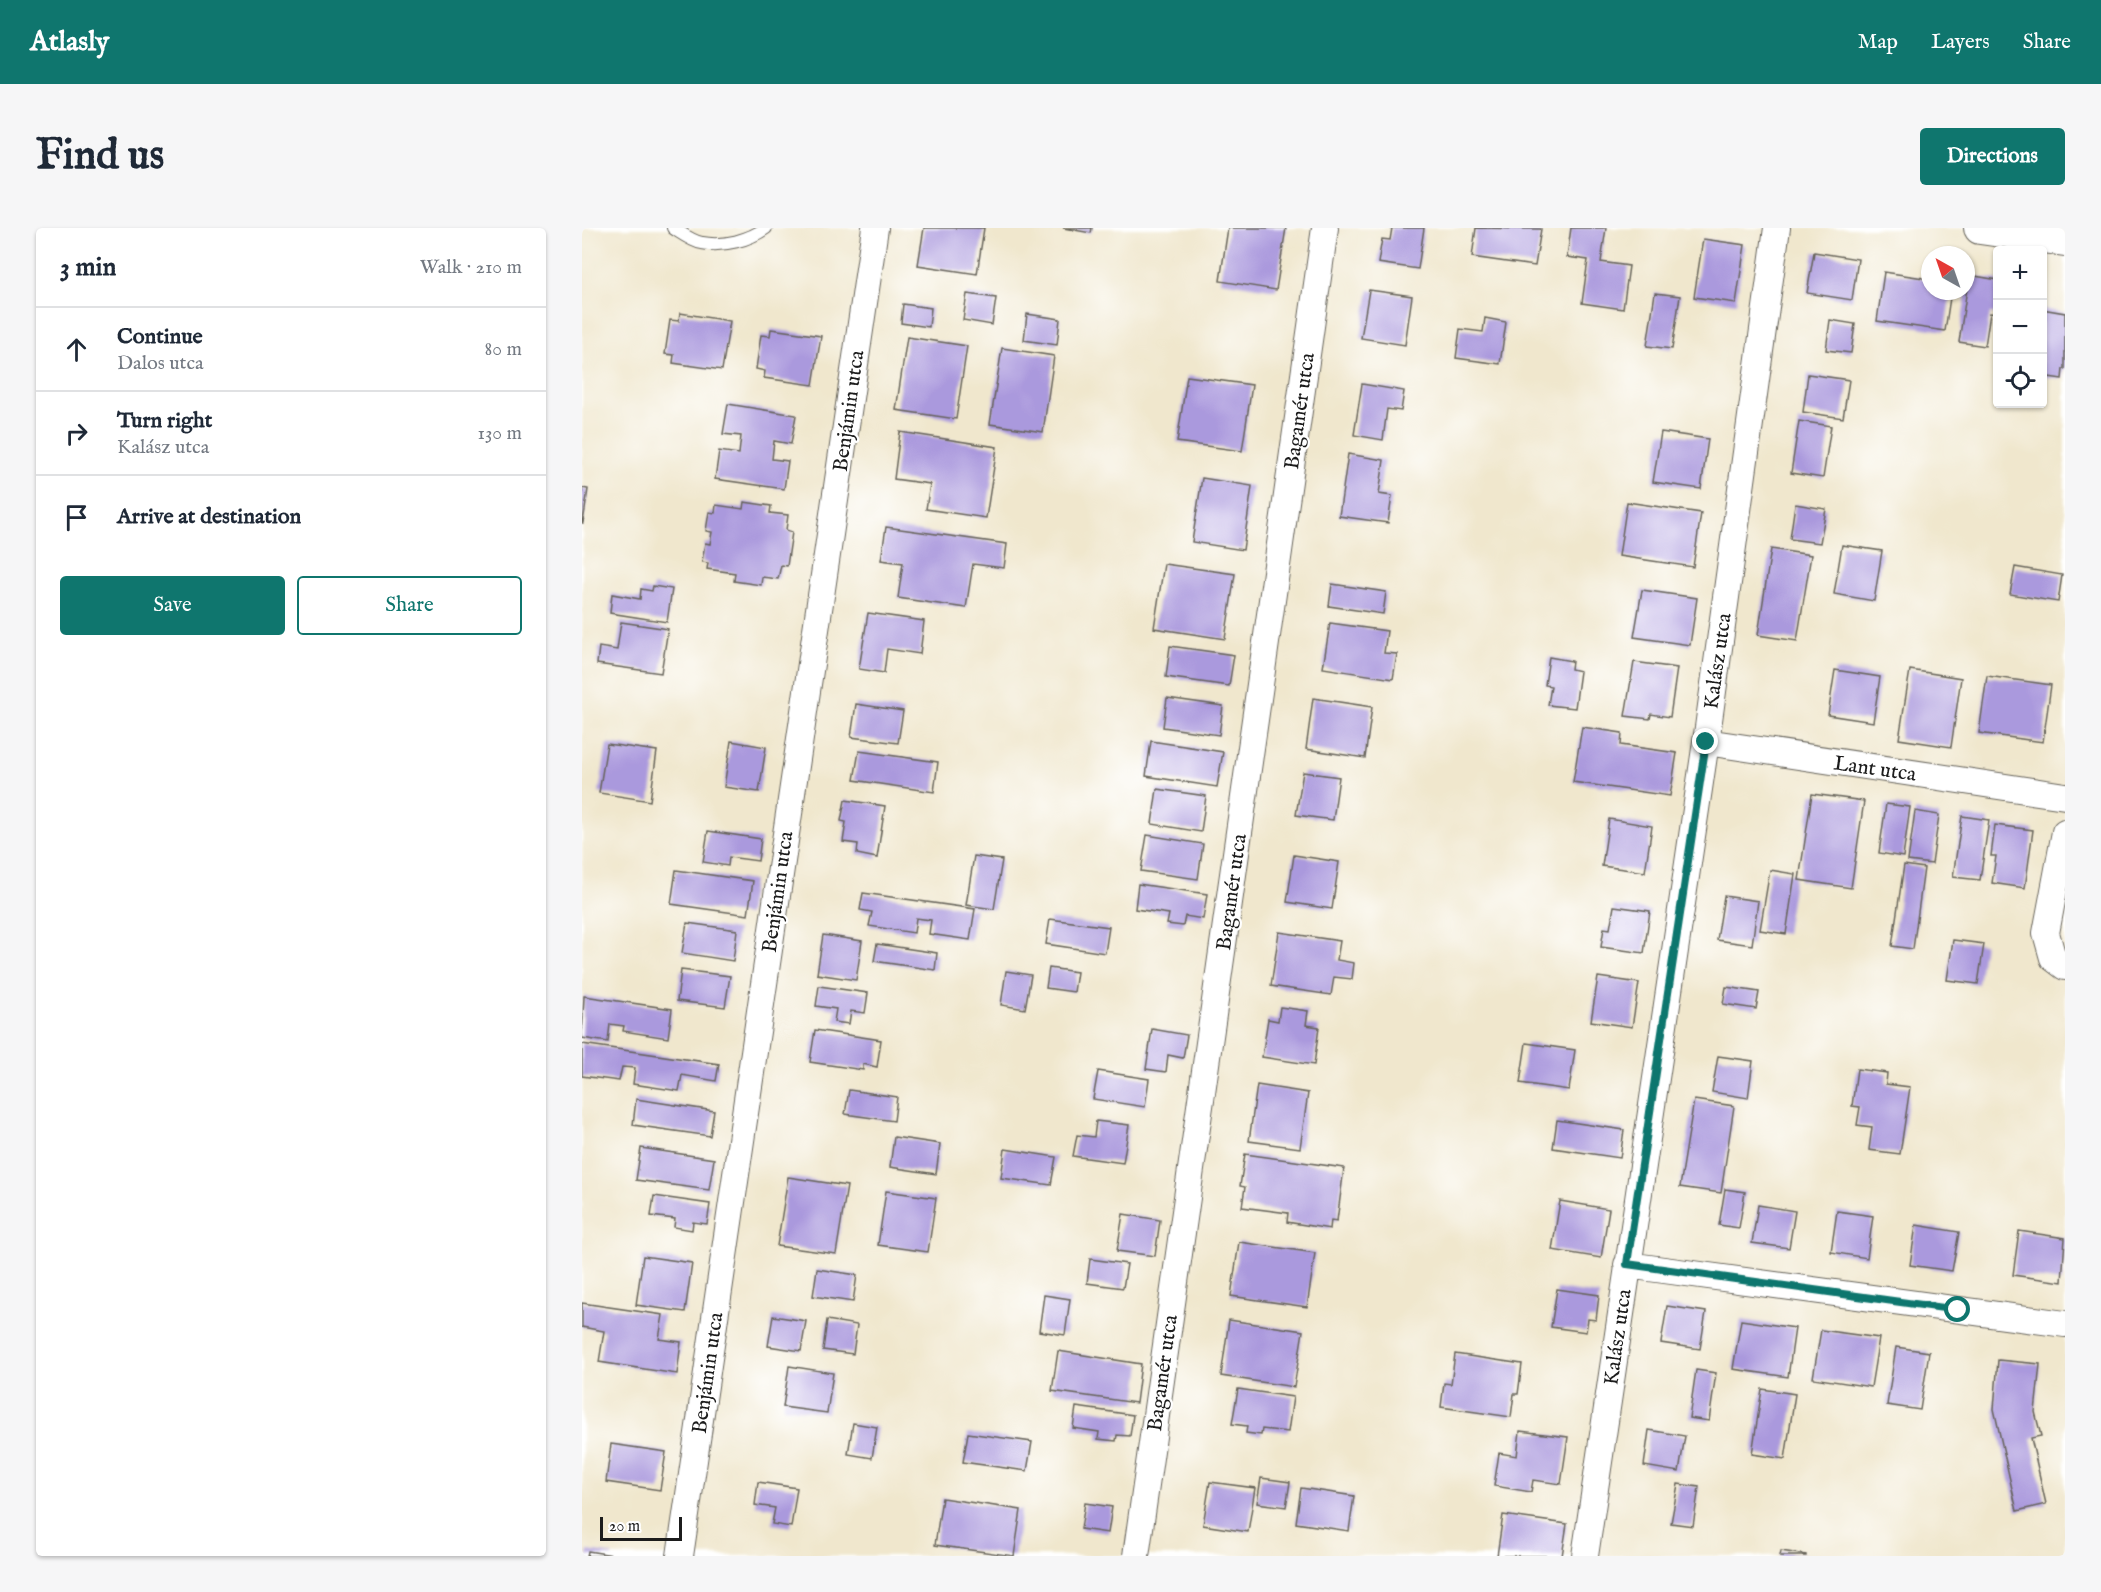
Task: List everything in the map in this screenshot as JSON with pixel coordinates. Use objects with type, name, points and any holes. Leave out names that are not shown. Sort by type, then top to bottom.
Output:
[{"type":"street","name":"Benjámin utca","points":[[680,1556],[875,228]]},
{"type":"street","name":"Bagamér utca","points":[[1136,1556],[1325,228]]},
{"type":"street","name":"Kalász utca","points":[[1585,1556],[1706,742],[1777,228]]},
{"type":"street","points":[[1980,228],[2065,240]]},
{"type":"street","name":"Lant utca","points":[[1706,742],[2055,794]]},
{"type":"street","points":[[2059,963],[2046,933],[2065,831]]},
{"type":"street","points":[[1627,1264],[2065,1324]]},
{"type":"lane","points":[[673,228],[701,244],[728,243],[755,236],[766,228]]},
{"type":"building","points":[[924,228],[984,228],[977,274],[918,265]]},
{"type":"building","points":[[1063,228],[1092,228],[1091,233]]},
{"type":"building","points":[[1228,228],[1286,228],[1276,290],[1220,281]]},
{"type":"building","points":[[1392,228],[1424,228],[1418,269],[1378,263],[1382,239],[1390,240]]},
{"type":"building","points":[[1476,228],[1541,229],[1535,266],[1472,257]]},
{"type":"building","points":[[1571,228],[1606,228],[1601,262],[1629,266],[1623,309],[1582,303],[1588,260],[1567,257]]},
{"type":"building","points":[[1703,239],[1745,245],[1736,303],[1694,297]]},
{"type":"building","points":[[1814,252],[1858,259],[1852,300],[1807,293]]},
{"type":"building","points":[[1884,272],[1921,278],[1921,300],[1950,300],[1945,331],[1877,321]]},
{"type":"building","points":[[1975,276],[1993,279],[1993,313],[1990,313],[1985,346],[1959,342],[1965,300],[1975,300]]},
{"type":"building","points":[[1369,290],[1412,296],[1405,345],[1361,338]]},
{"type":"building","points":[[1655,293],[1680,296],[1672,349],[1647,346]]},
{"type":"building","points":[[967,294],[996,298],[992,325],[963,320]]},
{"type":"building","points":[[903,304],[931,308],[929,327],[901,323]]},
{"type":"building","points":[[2047,310],[2065,313],[2065,369],[2063,369],[2062,379],[2047,377]]},
{"type":"building","points":[[680,313],[730,321],[722,370],[673,363],[674,355],[665,354],[670,320],[679,321]]},
{"type":"building","points":[[1027,314],[1060,319],[1057,345],[1024,340]]},
{"type":"building","points":[[1485,318],[1506,322],[1500,364],[1456,358],[1460,329],[1483,332]]},
{"type":"building","points":[[1830,320],[1855,324],[1851,353],[1826,350]]},
{"type":"building","points":[[771,329],[821,336],[813,385],[764,378],[765,371],[756,369],[761,335],[770,336]]},
{"type":"building","points":[[907,337],[967,346],[956,419],[896,410]]},
{"type":"building","points":[[1002,348],[1054,356],[1043,432],[990,424]]},
{"type":"building","points":[[1808,374],[1849,380],[1843,418],[1803,412]]},
{"type":"building","points":[[1187,376],[1252,385],[1242,451],[1177,442]]},
{"type":"building","points":[[1362,384],[1404,391],[1401,411],[1387,409],[1383,440],[1354,435]]},
{"type":"building","points":[[728,404],[796,415],[791,444],[774,441],[772,459],[788,461],[784,489],[715,479],[719,451],[739,454],[741,436],[723,434]]},
{"type":"building","points":[[1799,421],[1831,426],[1823,478],[1791,473]]},
{"type":"building","points":[[900,432],[997,447],[986,518],[926,509],[930,484],[894,479]]},
{"type":"building","points":[[1661,432],[1708,439],[1701,489],[1653,482]]},
{"type":"building","points":[[1348,454],[1384,460],[1379,494],[1392,496],[1388,523],[1339,516]]},
{"type":"building","points":[[1202,478],[1252,486],[1243,550],[1192,542]]},
{"type":"building","points":[[582,488],[588,489],[583,523],[582,523]]},
{"type":"building","points":[[744,502],[771,506],[770,513],[788,515],[786,530],[792,532],[787,566],[781,565],[778,579],[762,577],[761,585],[734,581],[735,573],[707,569],[708,563],[702,562],[705,543],[710,544],[712,532],[706,531],[709,512],[715,513],[716,505],[743,509]]},
{"type":"building","points":[[1627,502],[1701,513],[1693,567],[1619,556]]},
{"type":"building","points":[[1795,504],[1826,509],[1820,543],[1790,539]]},
{"type":"building","points":[[886,527],[1007,544],[1004,568],[973,564],[966,608],[898,598],[903,563],[881,560]]},
{"type":"building","points":[[1842,545],[1882,551],[1874,601],[1834,594]]},
{"type":"building","points":[[1771,549],[1811,555],[1797,641],[1758,635]]},
{"type":"building","points":[[1164,564],[1235,574],[1225,639],[1154,628]]},
{"type":"building","points":[[2015,567],[2062,575],[2058,602],[2010,594]]},
{"type":"building","points":[[1332,584],[1386,592],[1383,614],[1329,606]]},
{"type":"building","points":[[653,586],[672,589],[667,622],[610,613],[612,594],[640,599],[641,589],[652,591]]},
{"type":"building","points":[[1642,590],[1697,598],[1690,645],[1634,637]]},
{"type":"building","points":[[868,613],[924,621],[920,654],[887,649],[884,673],[859,669]]},
{"type":"building","points":[[621,622],[668,629],[661,673],[597,664],[599,647],[617,650]]},
{"type":"building","points":[[1330,623],[1387,631],[1384,653],[1397,654],[1393,679],[1323,668]]},
{"type":"building","points":[[1170,646],[1234,655],[1229,686],[1166,677]]},
{"type":"building","points":[[1549,657],[1572,661],[1571,669],[1580,671],[1575,708],[1548,705],[1551,686],[1545,685]]},
{"type":"building","points":[[1634,662],[1677,668],[1670,717],[1651,714],[1650,719],[1625,716]]},
{"type":"building","points":[[1835,670],[1880,677],[1873,722],[1828,715]]},
{"type":"building","points":[[1910,670],[1961,678],[1951,747],[1899,739]]},
{"type":"building","points":[[1987,676],[2051,685],[2043,742],[1979,733]]},
{"type":"building","points":[[1167,698],[1223,706],[1219,735],[1163,727]]},
{"type":"building","points":[[1313,698],[1372,707],[1365,758],[1306,749]]},
{"type":"building","points":[[856,704],[903,711],[898,743],[851,737]]},
{"type":"building","points":[[1582,727],[1622,733],[1621,745],[1677,753],[1670,796],[1573,782]]},
{"type":"building","points":[[731,741],[766,747],[759,792],[724,787]]},
{"type":"building","points":[[1151,741],[1223,752],[1217,787],[1146,776]]},
{"type":"building","points":[[607,744],[657,751],[650,801],[599,793]]},
{"type":"building","points":[[859,751],[938,762],[934,792],[854,780]]},
{"type":"building","points":[[1303,772],[1339,777],[1333,820],[1296,815]]},
{"type":"building","points":[[1157,789],[1206,796],[1201,832],[1152,824]]},
{"type":"building","points":[[1812,794],[1864,801],[1851,888],[1799,880]]},
{"type":"building","points":[[845,800],[885,806],[877,858],[857,854],[858,844],[843,842],[846,822],[841,821]]},
{"type":"building","points":[[1886,804],[1910,807],[1903,857],[1879,853]]},
{"type":"building","points":[[1915,811],[1939,815],[1932,864],[1908,861]]},
{"type":"building","points":[[1962,816],[1989,820],[1980,880],[1953,877]]},
{"type":"building","points":[[1609,819],[1652,826],[1645,872],[1602,866]]},
{"type":"building","points":[[1995,825],[2033,830],[2025,888],[1992,883],[1996,856],[1991,856]]},
{"type":"building","points":[[708,831],[761,839],[758,861],[729,857],[728,866],[703,862]]},
{"type":"building","points":[[1147,835],[1203,844],[1198,879],[1141,871]]},
{"type":"building","points":[[1294,855],[1339,862],[1332,909],[1287,902]]},
{"type":"building","points":[[974,856],[1002,860],[994,909],[966,905]]},
{"type":"building","points":[[1904,865],[1924,868],[1913,949],[1892,946]]},
{"type":"building","points":[[676,870],[753,881],[748,915],[671,904]]},
{"type":"building","points":[[1770,870],[1795,874],[1786,934],[1760,930]]},
{"type":"building","points":[[1138,884],[1207,894],[1203,919],[1185,916],[1183,926],[1167,924],[1169,914],[1135,909]]},
{"type":"building","points":[[863,893],[975,909],[970,940],[929,934],[931,920],[916,918],[914,933],[869,926],[872,912],[860,910]]},
{"type":"building","points":[[1724,896],[1758,901],[1752,945],[1717,940]]},
{"type":"building","points":[[1614,906],[1650,911],[1644,953],[1601,947],[1604,928],[1610,929]]},
{"type":"building","points":[[1050,919],[1109,927],[1105,953],[1046,944]]},
{"type":"building","points":[[687,923],[737,930],[733,961],[682,953]]},
{"type":"building","points":[[1279,932],[1340,941],[1337,960],[1354,963],[1352,979],[1334,977],[1331,995],[1271,986]]},
{"type":"building","points":[[823,935],[862,941],[856,980],[817,974]]},
{"type":"building","points":[[1953,940],[1984,944],[1978,984],[1947,980]]},
{"type":"building","points":[[877,944],[937,953],[935,970],[874,961]]},
{"type":"building","points":[[1049,968],[1077,972],[1074,992],[1046,988]]},
{"type":"building","points":[[681,970],[730,976],[725,1007],[677,1001]]},
{"type":"building","points":[[1006,971],[1031,975],[1025,1009],[1001,1005]]},
{"type":"building","points":[[1598,977],[1639,983],[1632,1027],[1591,1021]]},
{"type":"building","points":[[819,986],[868,993],[865,1013],[851,1011],[849,1024],[834,1022],[836,1009],[816,1006]]},
{"type":"building","points":[[1726,987],[1759,992],[1756,1009],[1723,1004]]},
{"type":"building","points":[[584,996],[672,1009],[668,1038],[623,1031],[624,1026],[610,1024],[608,1042],[582,1038]]},
{"type":"building","points":[[1280,1007],[1308,1011],[1306,1025],[1319,1027],[1314,1065],[1262,1057],[1268,1019],[1278,1021]]},
{"type":"building","points":[[1152,1029],[1187,1035],[1183,1058],[1168,1055],[1166,1072],[1146,1069]]},
{"type":"building","points":[[815,1030],[881,1040],[877,1067],[863,1064],[863,1070],[810,1062]]},
{"type":"building","points":[[1526,1043],[1575,1050],[1569,1090],[1520,1083]]},
{"type":"building","points":[[582,1044],[719,1064],[716,1081],[682,1075],[679,1091],[633,1084],[635,1068],[622,1067],[619,1081],[582,1076]]},
{"type":"building","points":[[1718,1056],[1753,1061],[1748,1098],[1712,1092]]},
{"type":"building","points":[[1857,1069],[1887,1073],[1886,1084],[1910,1087],[1900,1154],[1869,1150],[1872,1127],[1857,1125],[1860,1107],[1852,1106]]},
{"type":"building","points":[[1098,1071],[1149,1079],[1145,1107],[1093,1099]]},
{"type":"building","points":[[1257,1085],[1308,1093],[1300,1148],[1249,1141]]},
{"type":"building","points":[[849,1090],[897,1097],[894,1121],[845,1114]]},
{"type":"building","points":[[636,1099],[714,1111],[710,1136],[633,1125]]},
{"type":"building","points":[[1694,1100],[1734,1106],[1721,1193],[1680,1187]]},
{"type":"building","points":[[1557,1120],[1624,1130],[1620,1158],[1553,1148]]},
{"type":"building","points":[[1096,1121],[1129,1125],[1123,1163],[1073,1156],[1077,1135],[1094,1137]]},
{"type":"building","points":[[894,1137],[940,1144],[936,1174],[890,1167]]},
{"type":"building","points":[[641,1148],[714,1159],[709,1190],[636,1180]]},
{"type":"building","points":[[1005,1149],[1056,1157],[1051,1185],[1001,1178]]},
{"type":"building","points":[[1245,1154],[1344,1168],[1337,1221],[1331,1220],[1330,1229],[1287,1222],[1288,1213],[1242,1207],[1245,1187],[1240,1186]]},
{"type":"building","points":[[788,1177],[847,1186],[836,1254],[777,1246]]},
{"type":"building","points":[[1725,1189],[1745,1192],[1739,1228],[1719,1225]]},
{"type":"building","points":[[886,1191],[936,1198],[928,1252],[878,1245]]},
{"type":"building","points":[[654,1196],[710,1204],[707,1224],[693,1222],[692,1230],[674,1227],[675,1219],[651,1216]]},
{"type":"building","points":[[1560,1201],[1609,1209],[1601,1258],[1552,1250]]},
{"type":"building","points":[[1758,1205],[1795,1211],[1789,1248],[1752,1243]]},
{"type":"building","points":[[1837,1211],[1873,1216],[1867,1258],[1831,1252]]},
{"type":"building","points":[[1123,1214],[1160,1220],[1155,1256],[1117,1251]]},
{"type":"building","points":[[1916,1225],[1959,1232],[1952,1271],[1910,1265]]},
{"type":"building","points":[[2019,1231],[2065,1238],[2062,1282],[2013,1275]]},
{"type":"building","points":[[1239,1242],[1315,1253],[1307,1307],[1231,1296]]},
{"type":"building","points":[[643,1256],[692,1263],[685,1312],[636,1305]]},
{"type":"building","points":[[1090,1259],[1127,1264],[1123,1288],[1087,1283]]},
{"type":"building","points":[[817,1269],[857,1275],[853,1302],[813,1296]]},
{"type":"building","points":[[1557,1289],[1599,1295],[1596,1320],[1588,1319],[1586,1332],[1551,1327]]},
{"type":"building","points":[[1044,1295],[1070,1299],[1065,1335],[1039,1331]]},
{"type":"building","points":[[582,1303],[663,1315],[659,1339],[681,1342],[677,1374],[599,1362],[604,1331],[582,1327]]},
{"type":"building","points":[[1667,1306],[1706,1312],[1700,1349],[1661,1343]]},
{"type":"building","points":[[773,1316],[806,1321],[801,1351],[768,1346]]},
{"type":"building","points":[[827,1320],[857,1325],[853,1354],[823,1350]]},
{"type":"building","points":[[1229,1320],[1303,1331],[1294,1387],[1221,1376]]},
{"type":"building","points":[[1741,1320],[1795,1328],[1788,1377],[1733,1369]]},
{"type":"building","points":[[1821,1330],[1879,1338],[1871,1387],[1813,1378]]},
{"type":"building","points":[[1896,1347],[1929,1352],[1920,1410],[1887,1405]]},
{"type":"building","points":[[1058,1351],[1141,1364],[1136,1403],[1052,1391]]},
{"type":"building","points":[[1455,1354],[1522,1364],[1518,1394],[1514,1394],[1511,1417],[1441,1407],[1444,1383],[1451,1384]]},
{"type":"building","points":[[1998,1360],[2040,1364],[2035,1412],[2041,1436],[2031,1438],[2046,1504],[2017,1511],[1994,1409]]},
{"type":"building","points":[[789,1366],[833,1373],[827,1413],[783,1407]]},
{"type":"building","points":[[1696,1370],[1716,1373],[1709,1421],[1689,1418]]},
{"type":"building","points":[[1238,1389],[1293,1397],[1288,1432],[1262,1429],[1261,1435],[1246,1433],[1247,1426],[1232,1424]]},
{"type":"building","points":[[1762,1389],[1795,1394],[1785,1459],[1752,1454]]},
{"type":"building","points":[[1076,1407],[1133,1415],[1130,1436],[1117,1435],[1116,1441],[1098,1439],[1099,1432],[1073,1428]]},
{"type":"building","points":[[853,1423],[877,1427],[872,1458],[848,1454]]},
{"type":"building","points":[[1649,1430],[1685,1436],[1679,1472],[1644,1466]]},
{"type":"building","points":[[1520,1431],[1568,1437],[1561,1484],[1533,1480],[1531,1492],[1494,1486],[1499,1453],[1517,1456]]},
{"type":"building","points":[[968,1433],[1032,1442],[1027,1471],[963,1462]]},
{"type":"building","points":[[611,1444],[666,1452],[660,1490],[606,1482]]},
{"type":"building","points":[[1261,1478],[1290,1482],[1286,1507],[1257,1503]]},
{"type":"building","points":[[758,1482],[797,1488],[791,1527],[772,1524],[775,1508],[755,1505]]},
{"type":"building","points":[[1210,1482],[1255,1488],[1248,1532],[1203,1525]]},
{"type":"building","points":[[1678,1484],[1699,1487],[1693,1526],[1671,1523]]},
{"type":"building","points":[[1301,1488],[1354,1496],[1349,1531],[1296,1523]]},
{"type":"building","points":[[942,1498],[1021,1510],[1014,1556],[935,1545]]},
{"type":"building","points":[[1085,1503],[1112,1507],[1108,1533],[1081,1529]]},
{"type":"building","points":[[1503,1515],[1567,1524],[1562,1556],[1497,1556]]},
{"type":"building","points":[[588,1551],[612,1555],[612,1556],[587,1556]]},
{"type":"building","points":[[1781,1551],[1806,1555],[1806,1556],[1780,1556]]},
{"type":"route","points":[[1706,742],[1627,1264],[1958,1310]]}]
